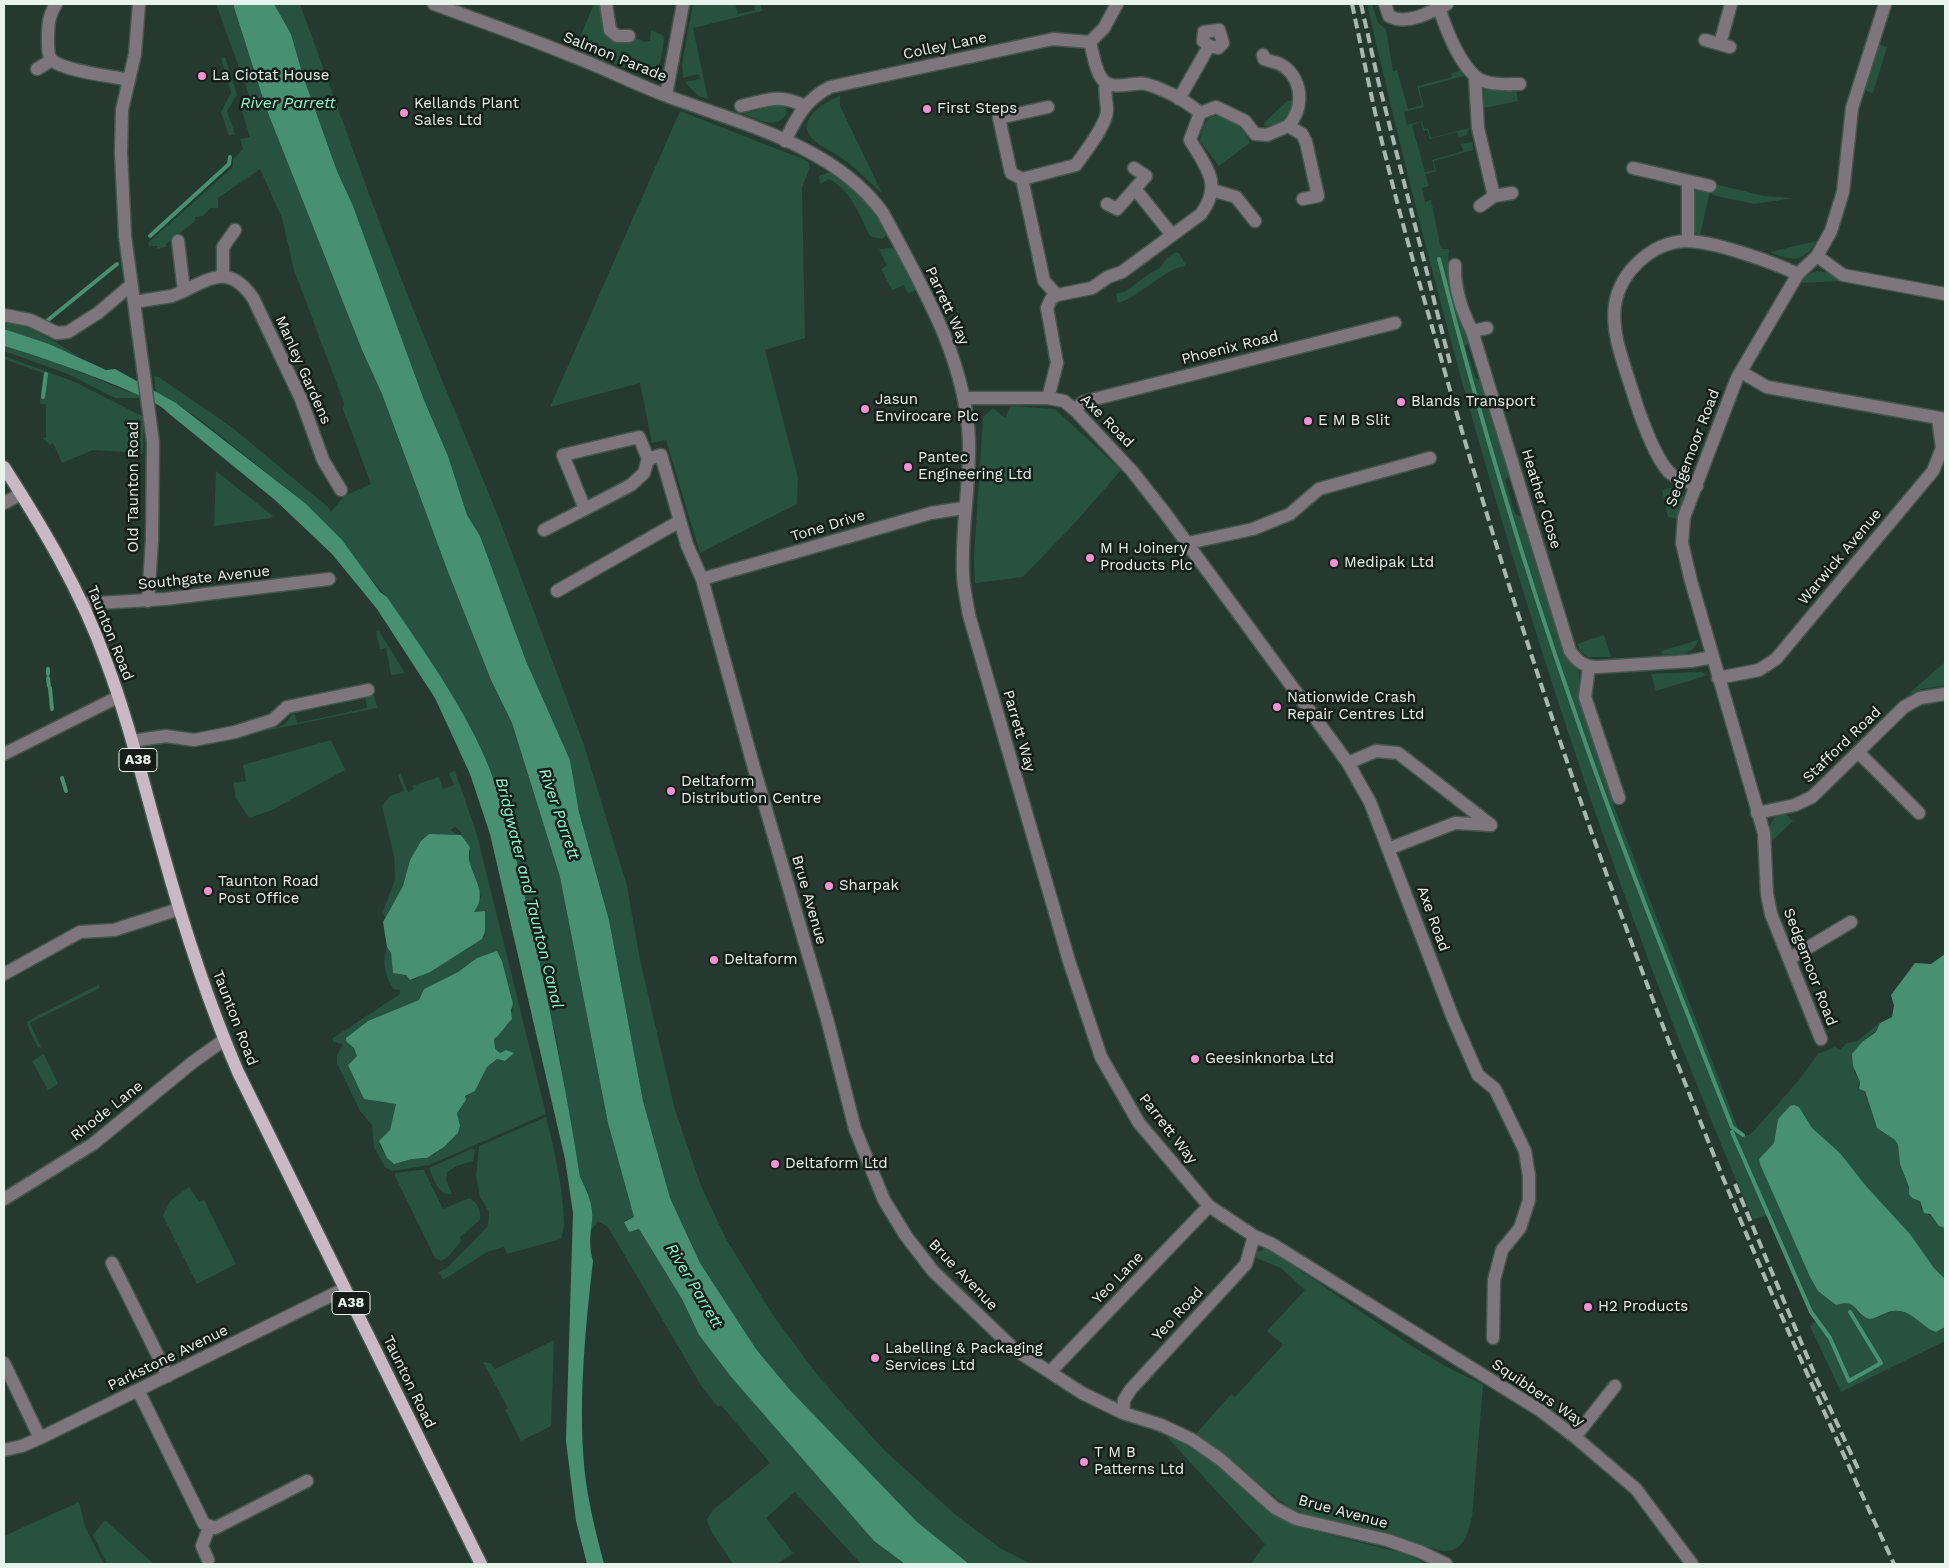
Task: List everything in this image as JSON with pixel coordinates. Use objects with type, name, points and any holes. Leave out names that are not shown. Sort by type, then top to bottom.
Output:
[{"type":"main road","name":"Taunton Road","points":[[4,466],[46,535],[82,604],[99,642],[132,741],[179,909],[224,1040],[270,1140],[481,1564]]},
{"type":"street","points":[[56,4],[49,15],[48,26],[48,54],[52,60],[66,67],[128,80]]},
{"type":"street","name":"Old Taunton Road","points":[[139,4],[139,24],[121,122],[121,153],[125,236],[153,442],[148,601]]},
{"type":"street","name":"Salmon Parade","points":[[434,4],[572,56],[784,141]]},
{"type":"street","points":[[606,4],[610,30],[617,36],[628,36]]},
{"type":"street","points":[[666,95],[683,4]]},
{"type":"street","points":[[1117,4],[1104,28],[1090,42],[1101,78],[1106,83],[1114,85],[1145,84],[1179,99],[1200,114]]},
{"type":"street","points":[[1705,40],[1725,45],[1731,4]]},
{"type":"street","name":"Sedgemoor Road","points":[[1821,1039],[1770,908],[1765,842],[1682,543],[1684,517],[1723,413],[1741,372],[1798,274],[1817,256],[1831,231],[1841,200],[1852,108],[1885,4]]},
{"type":"street","points":[[1385,8],[1393,18],[1402,19],[1443,6],[1452,41],[1475,77],[1478,128],[1494,196]]},
{"type":"street","name":"Colley Lane","points":[[784,141],[805,106],[821,92],[845,83],[1053,39],[1090,42]]},
{"type":"street","points":[[1179,99],[1209,46]]},
{"type":"street","points":[[1048,398],[1057,363],[1047,308],[1051,299],[1058,295],[1092,288],[1108,277],[1122,272],[1201,214],[1209,203],[1212,177],[1190,140],[1200,114],[1216,107],[1245,121],[1255,134],[1268,135],[1288,126],[1298,113],[1298,89],[1295,79],[1279,64],[1264,59],[1263,55]]},
{"type":"street","points":[[36,69],[52,60]]},
{"type":"street","points":[[1475,77],[1492,82],[1520,84]]},
{"type":"street","points":[[1048,107],[999,118],[1011,173],[1022,179],[1076,166],[1104,122],[1107,111],[1104,96],[1106,83]]},
{"type":"street","points":[[741,106],[781,98],[788,98],[805,106]]},
{"type":"street","points":[[1288,126],[1302,134],[1306,142],[1318,196],[1303,199]]},
{"type":"street","name":"Parrett Way","points":[[784,141],[810,151],[835,165],[862,187],[884,213],[941,325],[956,368],[964,398],[969,440],[968,477],[964,508],[963,575],[969,615],[1068,961],[1101,1057],[1139,1123],[1209,1206],[1254,1236],[1272,1244],[1335,1285]]},
{"type":"street","points":[[1107,204],[1117,209],[1136,190],[1146,176],[1134,168]]},
{"type":"street","points":[[1633,168],[1710,186]]},
{"type":"street","points":[[1022,179],[1044,281],[1058,295]]},
{"type":"street","points":[[1688,181],[1688,241]]},
{"type":"street","points":[[1136,190],[1172,235]]},
{"type":"street","points":[[1212,190],[1236,197],[1255,221]]},
{"type":"street","points":[[1480,206],[1494,196],[1512,193]]},
{"type":"street","points":[[134,302],[172,296],[206,280],[223,276],[223,247],[236,231]]},
{"type":"street","points":[[178,241],[184,291]]},
{"type":"street","points":[[1697,486],[1673,475],[1660,459],[1634,397],[1624,365],[1615,317],[1619,290],[1635,265],[1657,250],[1688,241],[1768,260],[1798,274]]},
{"type":"street","points":[[1817,256],[1843,275],[1945,294]]},
{"type":"street","name":"Heather Close","points":[[1455,265],[1456,288],[1464,317],[1472,331],[1570,651],[1576,659],[1589,667]]},
{"type":"street","name":"Manley Gardens","points":[[223,276],[234,278],[243,285],[253,298],[301,399],[322,460],[341,490]]},
{"type":"street","points":[[4,315],[30,320],[57,332],[68,332],[98,313],[131,285]]},
{"type":"street","name":"Phoenix Road","points":[[1075,410],[1084,402],[1395,323]]},
{"type":"street","points":[[1472,331],[1487,328]]},
{"type":"street","name":"Warwick Avenue","points":[[1718,678],[1759,670],[1776,659],[1933,471],[1942,448],[1942,418],[1767,387],[1741,372]]},
{"type":"street","name":"Axe Road","points":[[964,398],[1048,398],[1064,401],[1075,410],[1132,470],[1188,543],[1213,581],[1348,763],[1370,802],[1453,1018],[1478,1075],[1495,1089],[1525,1151],[1530,1200],[1520,1228],[1502,1250],[1494,1280],[1493,1338]]},
{"type":"street","points":[[544,530],[585,509],[631,485],[644,473],[648,458],[640,437],[563,454],[585,509]]},
{"type":"street","name":"Brue Avenue","points":[[648,458],[661,455],[680,521],[702,579],[754,768],[827,1019],[855,1129],[884,1200],[906,1236],[932,1270],[1014,1349],[1082,1393],[1123,1413],[1161,1425],[1191,1439],[1220,1459],[1275,1508],[1296,1519],[1387,1540],[1446,1564]]},
{"type":"street","points":[[1188,543],[1253,529],[1290,514],[1319,489],[1430,458]]},
{"type":"street","points":[[4,503],[21,494]]},
{"type":"street","name":"Tone Drive","points":[[702,579],[932,513],[964,508]]},
{"type":"street","points":[[558,592],[680,521]]},
{"type":"street","name":"Southgate Avenue","points":[[82,604],[148,601],[329,579]]},
{"type":"street","points":[[1619,798],[1585,697],[1589,667],[1692,661],[1713,657]]},
{"type":"street","points":[[132,741],[166,736],[194,740],[235,732],[273,720],[287,707],[368,690]]},
{"type":"street","name":"Stafford Road","points":[[1757,813],[1804,802],[1912,701],[1945,694]]},
{"type":"street","points":[[4,754],[118,697]]},
{"type":"street","points":[[1348,763],[1376,752],[1398,753],[1491,825],[1455,823],[1388,848]]},
{"type":"street","points":[[1858,752],[1916,816],[1929,804]]},
{"type":"street","points":[[4,974],[80,932],[114,930],[179,909]]},
{"type":"street","points":[[1789,959],[1851,922]]},
{"type":"street","name":"Rhode Lane","points":[[4,1200],[93,1144],[193,1062],[224,1040]]},
{"type":"street","name":"Yeo Lane","points":[[1050,1372],[1209,1206]]},
{"type":"street","name":"Yeo Road","points":[[1123,1413],[1124,1400],[1132,1389],[1246,1264],[1254,1236]]},
{"type":"street","points":[[112,1263],[168,1376]]},
{"type":"street","name":"Squibbers Way","points":[[1335,1285],[1533,1406],[1576,1437],[1636,1489],[1692,1564]]},
{"type":"street","name":"Parkstone Avenue","points":[[4,1450],[22,1446],[40,1438],[344,1289]]},
{"type":"street","points":[[4,1363],[40,1438]]},
{"type":"street","points":[[1576,1437],[1615,1386]]},
{"type":"street","points":[[138,1390],[204,1524],[209,1528],[215,1528],[307,1481]]},
{"type":"street","points":[[208,1560],[202,1546],[209,1528]]},
{"type":"shaded area","points":[[216,4],[233,4],[266,108],[362,350],[382,394],[448,572],[491,680],[512,723],[560,877],[608,1123],[634,1217],[624,1221],[629,1232],[639,1229],[682,1299],[699,1335],[732,1378],[874,1541],[905,1564],[861,1564],[795,1492],[766,1518],[793,1553],[777,1564],[733,1564],[711,1531],[707,1520],[713,1510],[770,1463],[721,1405],[718,1407],[702,1387],[608,1227],[598,1221],[590,1229],[588,1192],[580,1177],[556,1036],[454,700],[387,597],[305,503],[203,422],[176,403],[156,393],[154,376],[159,377],[234,429],[328,507],[331,512],[344,496],[371,484],[343,409],[344,403],[294,270],[282,218],[260,169],[218,198],[218,208],[210,208],[203,216],[195,217],[195,221],[166,244],[166,247],[157,249],[157,246],[149,246],[148,243],[233,167],[233,159],[243,149],[240,139],[250,137],[241,108],[249,95]]},
{"type":"shaded area","points":[[274,4],[300,4],[376,213],[415,314],[500,521],[584,745],[627,886],[640,960],[675,1110],[701,1186],[726,1239],[773,1315],[819,1377],[883,1449],[957,1516],[1000,1548],[1031,1564],[969,1564],[917,1523],[790,1390],[756,1349],[700,1263],[670,1198],[643,1101],[609,920],[579,811],[570,760],[526,661],[480,536],[467,515],[448,456],[424,400],[353,206],[337,171],[303,76],[291,34]]},
{"type":"shaded area","points":[[594,4],[600,4],[604,30],[607,35],[617,42],[624,43],[635,39],[644,42],[650,41],[651,30],[664,36],[660,62],[654,71],[641,74],[575,49]]},
{"type":"shaded area","points":[[693,4],[735,4],[738,14],[755,10],[754,4],[760,4],[762,11],[693,28],[708,99],[698,96],[685,82],[700,79],[699,74],[683,78],[682,64]]},
{"type":"shaded area","points":[[1367,4],[1372,4],[1378,23],[1386,29],[1393,71],[1397,70],[1408,109],[1422,105],[1417,86],[1452,77],[1451,73],[1461,71],[1464,76],[1419,88],[1424,107],[1404,112],[1407,125],[1422,121],[1424,129],[1428,128],[1431,138],[1469,128],[1467,135],[1459,137],[1457,132],[1430,139],[1427,130],[1423,131],[1421,122],[1412,125],[1425,172],[1435,170],[1432,160],[1463,151],[1461,144],[1472,142],[1473,150],[1434,161],[1436,171],[1425,174],[1429,186],[1422,188],[1425,202],[1431,200],[1441,249],[1449,249],[1448,260],[1468,339],[1468,344],[1465,346],[1476,378],[1480,380],[1484,391],[1510,476],[1505,480],[1515,514],[1522,517],[1565,653],[1579,672],[1580,701],[1615,809],[1739,1131],[1745,1136],[1751,1134],[1799,1080],[1818,1054],[1835,1047],[1840,1050],[1847,1043],[1857,1041],[1880,1023],[1876,1031],[1862,1042],[1854,1071],[1860,1082],[1859,1089],[1864,1090],[1877,1128],[1895,1140],[1898,1145],[1900,1164],[1909,1190],[1920,1201],[1921,1209],[1945,1228],[1945,1279],[1934,1268],[1910,1234],[1866,1186],[1840,1153],[1812,1128],[1799,1107],[1790,1106],[1778,1119],[1774,1143],[1759,1159],[1810,1277],[1836,1305],[1843,1303],[1851,1304],[1861,1315],[1869,1318],[1901,1311],[1912,1315],[1936,1332],[1945,1327],[1945,1341],[1841,1392],[1810,1326],[1817,1320],[1811,1312],[1768,1216],[1753,1219],[1692,1072],[1635,922],[1582,772],[1532,620],[1486,467],[1404,159]]},
{"type":"shaded area","points":[[1879,44],[1887,47],[1873,93],[1864,90]]},
{"type":"shaded area","points":[[225,57],[237,95],[227,111],[235,134],[229,136],[221,112],[231,93],[221,58]]},
{"type":"shaded area","points":[[1484,87],[1516,88],[1518,101],[1484,108]]},
{"type":"shaded area","points":[[840,96],[840,106],[882,193],[851,165],[816,142],[809,135],[807,127],[812,114],[825,103]]},
{"type":"shaded area","points":[[1287,101],[1292,101],[1290,112],[1287,116],[1280,122],[1265,126],[1264,123]]},
{"type":"shaded area","points":[[777,105],[786,108],[787,113],[778,122],[761,121],[743,114]]},
{"type":"shaded area","points":[[680,111],[808,161],[810,168],[802,187],[805,338],[765,350],[798,478],[797,504],[700,553],[666,440],[652,443],[640,383],[550,407]]},
{"type":"shaded area","points":[[1221,115],[1239,126],[1250,143],[1219,166],[1200,141],[1203,127],[1207,120]]},
{"type":"shaded area","points":[[829,172],[854,191],[872,209],[884,226],[886,235],[882,239],[870,236],[854,204],[844,190],[829,179],[820,184],[819,176]]},
{"type":"shaded area","points":[[1715,184],[1764,196],[1794,198],[1754,204],[1712,195]]},
{"type":"shaded area","points":[[1703,189],[1710,191],[1700,235],[1693,232],[1694,192]]},
{"type":"shaded area","points":[[1816,241],[1807,254],[1802,257],[1791,259],[1770,252]]},
{"type":"shaded area","points":[[892,248],[896,250],[916,290],[908,293],[904,285],[892,290],[881,269],[887,266],[879,249]]},
{"type":"shaded area","points":[[1176,252],[1180,254],[1186,266],[1170,272],[1135,295],[1118,303],[1116,294],[1126,291],[1160,268],[1168,257]]},
{"type":"shaded area","points":[[1818,271],[1828,273],[1844,281],[1796,283],[1805,275]]},
{"type":"shaded area","points":[[4,321],[34,330],[79,357],[4,329]]},
{"type":"shaded area","points":[[4,346],[49,360],[144,398],[115,398],[68,374],[4,351]]},
{"type":"shaded area","points":[[4,356],[75,382],[144,417],[143,453],[93,450],[62,463],[53,443],[50,445],[43,438],[46,437],[46,404],[40,404],[43,373],[4,359]]},
{"type":"shaded area","points":[[1011,406],[1055,409],[1121,470],[1074,524],[1023,577],[975,583],[974,557],[983,417],[993,408],[1005,418]]},
{"type":"shaded area","points":[[216,471],[273,516],[271,518],[214,526]]},
{"type":"shaded area","points":[[1679,486],[1684,498],[1678,519],[1668,517],[1662,490]]},
{"type":"shaded area","points":[[379,631],[405,673],[391,675],[386,648],[380,649],[376,632]]},
{"type":"shaded area","points":[[1604,635],[1611,657],[1588,657],[1581,652],[1577,644]]},
{"type":"shaded area","points":[[1698,640],[1689,652],[1662,655],[1661,651]]},
{"type":"shaded area","points":[[1945,662],[1945,685],[1922,689],[1905,697]]},
{"type":"shaded area","points":[[1701,672],[1708,675],[1656,691],[1651,674]]},
{"type":"shaded area","points":[[374,695],[377,708],[240,736],[284,725],[294,712],[297,723],[367,708],[365,697]]},
{"type":"shaded area","points":[[331,740],[345,770],[272,810],[249,818],[236,798],[233,783],[246,781],[243,765]]},
{"type":"shaded area","points":[[455,771],[477,835],[546,1114],[429,1165],[392,1171],[385,1167],[374,1147],[372,1125],[360,1111],[337,1063],[337,1055],[343,1044],[333,1042],[333,1038],[400,994],[400,990],[393,989],[386,974],[384,958],[387,947],[391,953],[393,973],[403,974],[410,980],[414,980],[485,936],[485,916],[482,911],[474,912],[481,897],[470,867],[470,847],[461,835],[461,832],[455,827],[450,830],[459,835],[429,834],[421,841],[410,860],[403,886],[385,918],[383,912],[395,879],[394,856],[382,806],[390,796],[404,791],[398,776],[400,773],[408,792],[414,789],[412,786],[439,777],[443,789],[454,785],[449,773]],"holes":[[[497,952],[502,961],[513,1004],[511,1021],[494,1039],[494,1049],[500,1053],[506,1050],[513,1053],[505,1061],[497,1059],[487,1067],[475,1091],[465,1097],[466,1100],[457,1113],[460,1126],[456,1136],[433,1155],[423,1159],[412,1159],[394,1164],[387,1158],[379,1144],[390,1130],[396,1104],[375,1101],[366,1095],[358,1085],[350,1067],[350,1062],[357,1056],[349,1035],[356,1032],[368,1021],[409,1006],[419,1000],[424,989],[458,972],[477,958]]]},
{"type":"shaded area","points":[[1780,813],[1785,813],[1793,821],[1769,844],[1768,835],[1770,827],[1773,819]]},
{"type":"shaded area","points":[[98,985],[100,988],[30,1023],[41,1047],[38,1048],[26,1022]]},
{"type":"shaded area","points":[[44,1054],[58,1084],[48,1090],[32,1061]]},
{"type":"shaded area","points":[[546,1117],[562,1198],[564,1224],[561,1239],[507,1254],[504,1247],[487,1252],[443,1280],[439,1272],[447,1268],[488,1226],[489,1212],[480,1197],[476,1176],[479,1146]]},
{"type":"shaded area","points":[[471,1149],[475,1150],[473,1161],[457,1166],[447,1172],[446,1180],[452,1194],[447,1194],[440,1190],[429,1168]]},
{"type":"shaded area","points":[[424,1170],[443,1209],[469,1198],[477,1204],[480,1213],[480,1220],[460,1237],[461,1241],[449,1256],[441,1261],[435,1258],[395,1176],[395,1173]]},
{"type":"shaded area","points":[[189,1187],[199,1202],[204,1200],[236,1264],[197,1284],[163,1216],[170,1201]]},
{"type":"shaded area","points":[[1267,1248],[1407,1343],[1445,1366],[1483,1385],[1472,1517],[1464,1541],[1456,1548],[1450,1551],[1443,1551],[1308,1516],[1274,1497],[1238,1465],[1195,1435],[1231,1394],[1235,1397],[1283,1345],[1267,1331],[1305,1290],[1281,1268],[1256,1258],[1257,1252]]},
{"type":"shaded area","points":[[554,1340],[551,1426],[521,1441],[505,1410],[508,1408],[483,1362],[490,1363],[495,1369]]},
{"type":"shaded area","points":[[1171,1436],[1207,1458],[1287,1521],[1306,1529],[1406,1554],[1426,1564],[1251,1564],[1265,1544],[1168,1438]]},
{"type":"shaded area","points":[[79,1502],[85,1527],[104,1564],[4,1564],[4,1536]]},
{"type":"shaded area","points":[[105,1520],[154,1564],[107,1564],[93,1535]]},
{"type":"water","name":"River Parrett","points":[[233,4],[274,4],[291,34],[303,76],[337,171],[353,206],[424,400],[448,456],[467,515],[480,536],[526,661],[570,760],[579,812],[609,920],[643,1101],[670,1198],[700,1263],[756,1349],[790,1390],[917,1522],[969,1564],[905,1564],[874,1541],[732,1378],[699,1335],[682,1299],[639,1229],[629,1232],[624,1222],[634,1217],[608,1123],[560,877],[512,723],[491,680],[448,572],[382,394],[362,350],[266,108]]},
{"type":"water","points":[[4,329],[49,344],[106,370],[115,369],[176,403],[305,503],[342,540],[380,592],[387,597],[440,675],[475,737],[499,795],[515,853],[550,1010],[580,1177],[592,1210],[590,1242],[593,1261],[583,1371],[582,1427],[586,1482],[604,1564],[587,1564],[576,1521],[566,1441],[573,1213],[565,1159],[490,834],[470,774],[435,698],[377,609],[332,554],[275,500],[158,405],[118,386],[4,346]]},
{"type":"water","points":[[429,834],[461,835],[470,847],[470,864],[480,896],[479,904],[474,912],[485,911],[485,932],[482,939],[430,972],[410,980],[406,975],[393,973],[391,953],[387,947],[383,922],[403,886],[410,860],[421,841]]},
{"type":"water","points":[[497,951],[502,961],[513,1004],[511,1010],[512,1019],[494,1039],[495,1049],[500,1053],[506,1050],[514,1053],[505,1061],[497,1059],[487,1067],[475,1091],[465,1096],[466,1100],[457,1113],[460,1126],[458,1133],[444,1147],[427,1158],[412,1159],[394,1164],[387,1158],[379,1141],[390,1130],[396,1104],[364,1099],[348,1065],[357,1056],[354,1048],[346,1041],[346,1038],[368,1021],[419,1000],[424,989],[458,972],[477,958]]},
{"type":"water","points":[[1945,954],[1945,1228],[1939,1226],[1930,1214],[1924,1213],[1920,1201],[1912,1198],[1909,1194],[1909,1187],[1900,1164],[1898,1145],[1895,1140],[1877,1128],[1865,1091],[1859,1089],[1860,1082],[1853,1066],[1852,1054],[1862,1042],[1876,1032],[1880,1023],[1892,1017],[1894,1006],[1891,995],[1915,963],[1931,964]]},
{"type":"water","points":[[1790,1106],[1799,1107],[1812,1128],[1840,1153],[1866,1186],[1910,1234],[1934,1268],[1945,1279],[1945,1327],[1936,1332],[1911,1315],[1899,1311],[1870,1319],[1861,1314],[1852,1305],[1843,1303],[1836,1305],[1818,1291],[1810,1277],[1759,1159],[1774,1143],[1778,1119]]},
{"type":"waterway","points":[[150,236],[229,164],[230,157]]},
{"type":"waterway","points":[[1439,259],[1469,374],[1502,488],[1537,601],[1593,765],[1732,1127],[1743,1135]]},
{"type":"waterway","points":[[48,320],[117,264]]},
{"type":"waterway","points":[[43,397],[46,374]]},
{"type":"waterway","points":[[48,669],[48,674]]},
{"type":"waterway","points":[[48,678],[49,686]]},
{"type":"waterway","points":[[50,688],[52,709]]},
{"type":"waterway","points":[[62,778],[66,791]]},
{"type":"waterway","points":[[1732,1132],[1811,1312],[1830,1338],[1849,1381],[1881,1363],[1850,1312]]},
{"type":"railway","points":[[1352,4],[1381,139],[1416,271],[1477,481],[1570,771],[1639,963],[1713,1153],[1801,1360],[1894,1564]]},
{"type":"railway","points":[[1361,4],[1378,80],[1450,363]]},
{"type":"railway","points":[[1735,1184],[1817,1380],[1860,1473]]},
{"type":"place","name":"La Ciotat House","points":[[202,76]]},
{"type":"place","name":"First Steps","points":[[927,109]]},
{"type":"place","name":"Kellands Plant Sales Ltd","points":[[404,113]]},
{"type":"place","name":"Blands Transport","points":[[1401,402]]},
{"type":"place","name":"Jasun Envirocare Plc","points":[[865,409]]},
{"type":"place","name":"E M B Slit","points":[[1308,421]]},
{"type":"place","name":"Pantec Engineering Ltd","points":[[908,467]]},
{"type":"place","name":"M H Joinery Products Plc","points":[[1090,558]]},
{"type":"place","name":"Medipak Ltd","points":[[1334,563]]},
{"type":"place","name":"Nationwide Crash Repair Centres Ltd","points":[[1277,707]]},
{"type":"place","name":"Deltaform Distribution Centre","points":[[671,791]]},
{"type":"place","name":"Sharpak","points":[[829,886]]},
{"type":"place","name":"Taunton Road Post Office","points":[[208,891]]},
{"type":"place","name":"Deltaform","points":[[714,960]]},
{"type":"place","name":"Geesinknorba Ltd","points":[[1195,1059]]},
{"type":"place","name":"Deltaform Ltd","points":[[775,1164]]},
{"type":"place","name":"H2 Products","points":[[1588,1307]]},
{"type":"place","name":"Labelling & Packaging Services Ltd","points":[[875,1358]]},
{"type":"place","name":"T M B Patterns Ltd","points":[[1084,1462]]},
{"type":"water label","name":"Bridgwater and Taunton Canal","points":[[529,893]]}]
